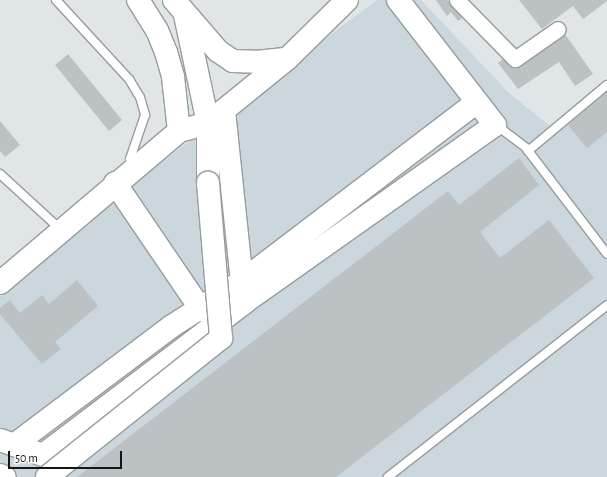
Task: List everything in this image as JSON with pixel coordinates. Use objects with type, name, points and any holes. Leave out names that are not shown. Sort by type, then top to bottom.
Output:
[{"type":"street","points":[[0,283],[62,231],[115,183],[179,131],[216,117],[287,59],[347,0]]},
{"type":"street","points":[[7,442],[43,455],[245,302],[495,125],[398,0]]},
{"type":"street","points":[[458,0],[514,59],[558,29]]},
{"type":"street","points":[[145,3],[166,52],[173,77],[179,131]]},
{"type":"street","points":[[115,183],[200,308],[207,312],[225,309],[234,303],[243,293],[242,281],[216,117],[179,8]]},
{"type":"street","points":[[179,8],[218,51],[233,61],[256,62],[287,59]]},
{"type":"street","points":[[242,281],[476,102]]},
{"type":"street","points":[[47,477],[221,338],[208,183],[216,117]]},
{"type":"street","points":[[7,442],[200,308]]},
{"type":"street","points":[[0,475],[5,477]]},
{"type":"lane","points":[[56,0],[129,79],[140,97],[145,115],[130,159],[134,167]]},
{"type":"lane","points":[[528,151],[607,85]]},
{"type":"lane","points":[[495,125],[528,151],[607,254]]},
{"type":"lane","points":[[0,174],[62,231]]},
{"type":"lane","points":[[388,477],[607,304]]},
{"type":"shaded area","points":[[377,0],[421,0],[510,94],[550,126],[607,80],[607,477],[0,477],[0,290],[95,212]]},
{"type":"building","points":[[436,0],[448,0],[462,18],[458,21],[451,12],[447,16]]},
{"type":"building","points":[[519,0],[607,1],[583,19],[573,6],[542,29]]},
{"type":"building","points":[[565,34],[593,74],[575,86],[559,62],[518,89],[498,63],[503,59],[512,67],[517,68]]},
{"type":"building","points":[[68,54],[122,120],[109,131],[55,65]]},
{"type":"building","points":[[607,92],[607,132],[587,148],[568,125]]},
{"type":"building","points":[[0,121],[20,145],[5,157],[0,151]]},
{"type":"building","points":[[519,158],[539,185],[480,232],[500,258],[549,220],[594,278],[336,477],[77,477],[448,191],[459,205]]},
{"type":"building","points":[[77,280],[98,306],[55,342],[61,349],[42,364],[0,314],[0,308],[10,300],[20,313],[42,295],[49,304]]}]
